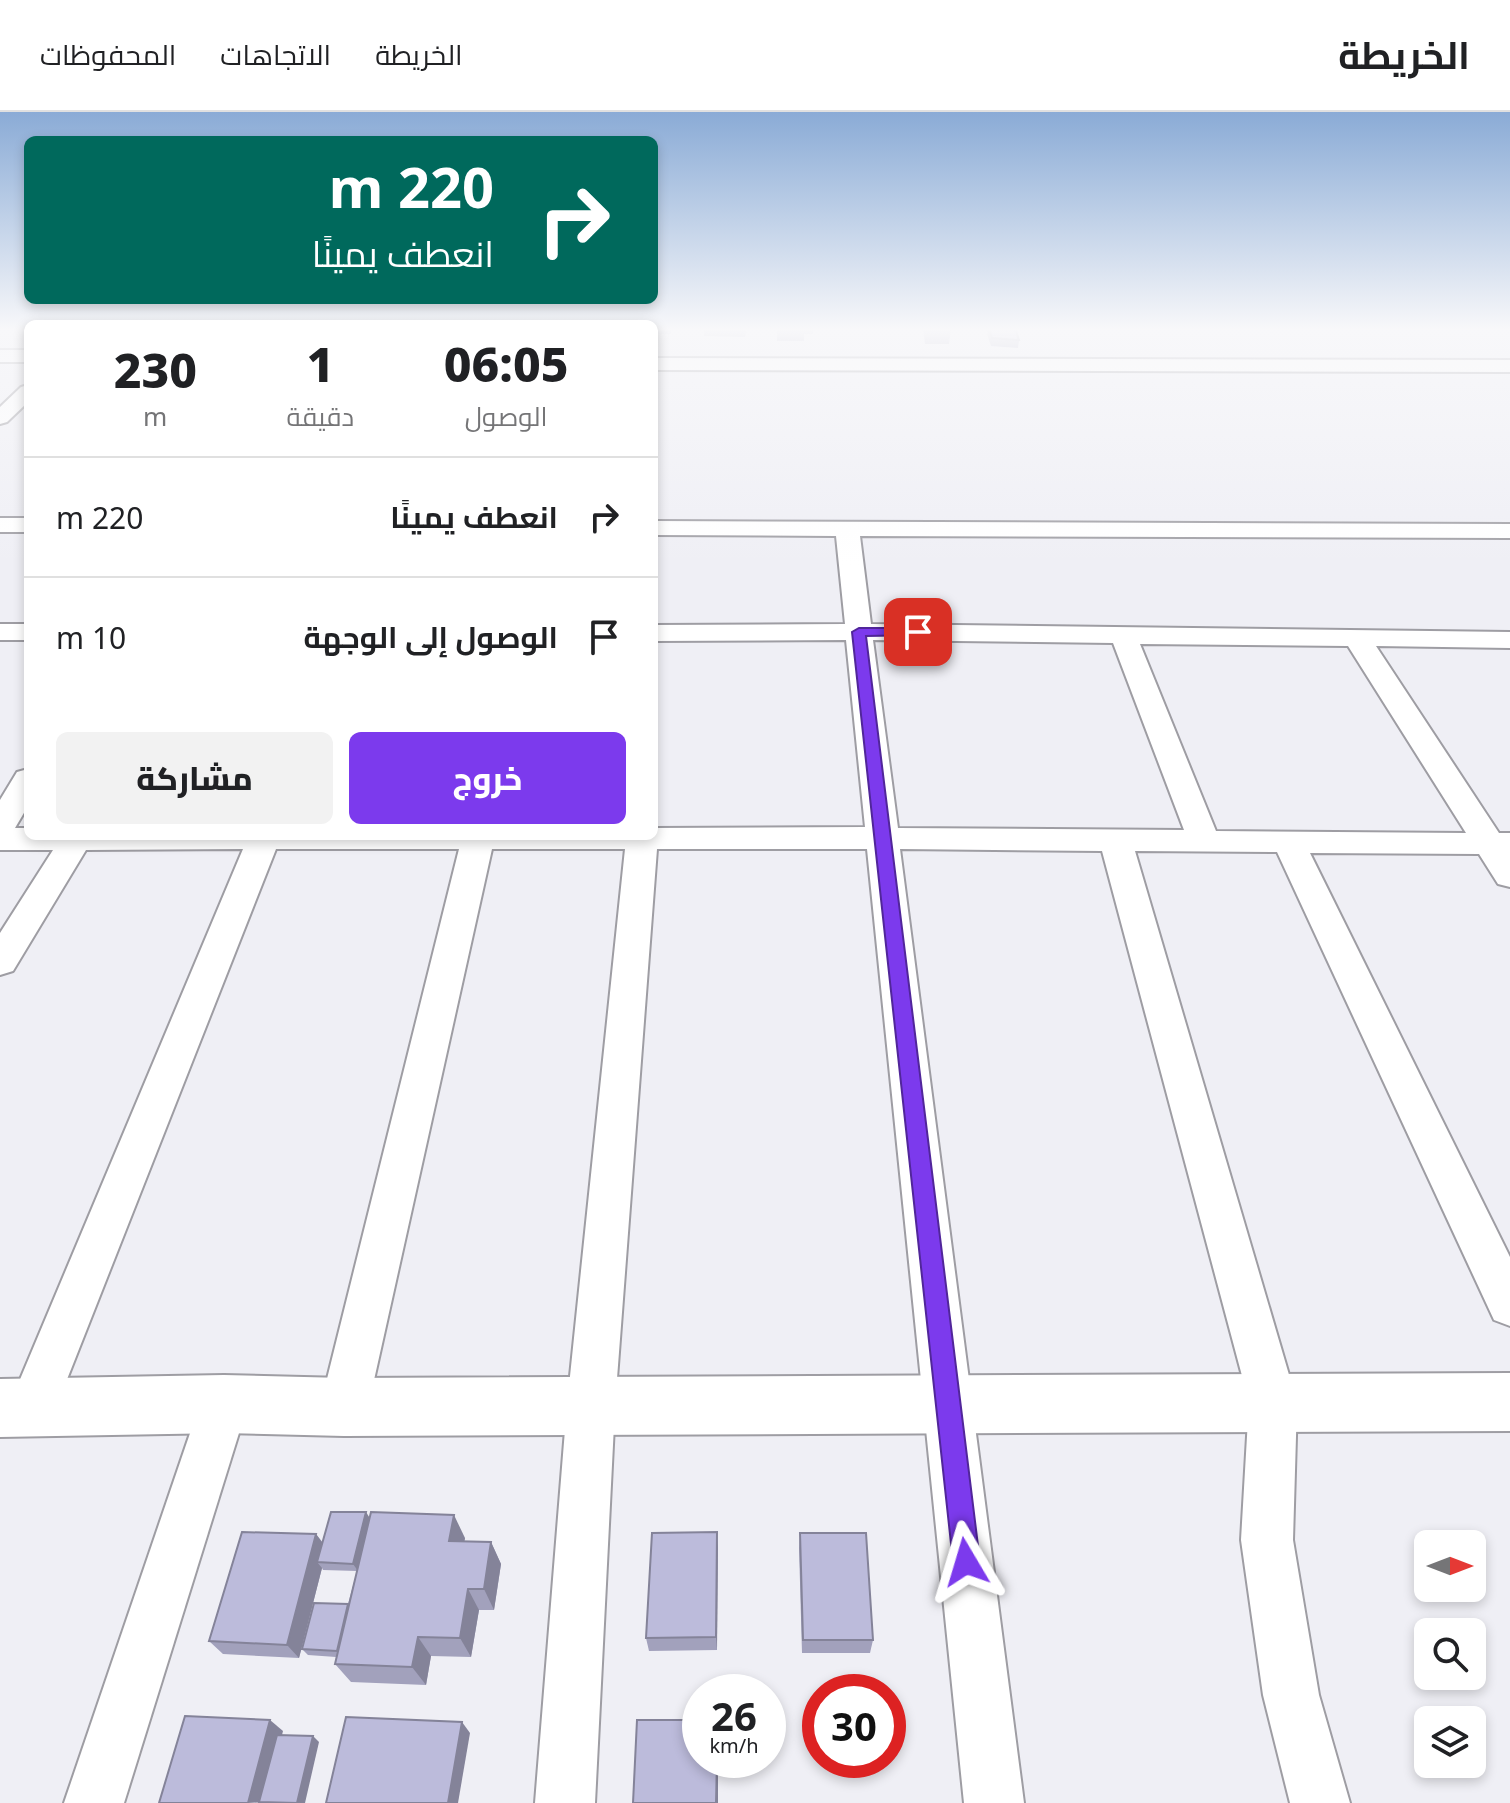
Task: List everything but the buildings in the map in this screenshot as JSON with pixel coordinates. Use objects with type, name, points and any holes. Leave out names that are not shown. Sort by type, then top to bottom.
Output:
[{"type":"street","points":[[658,528],[1510,531]]},
{"type":"street","points":[[847,529],[994,1803]]},
{"type":"street","points":[[0,632],[24,632]]},
{"type":"street","points":[[658,633],[1123,634],[1510,640]]},
{"type":"street","points":[[1123,634],[1204,841]]},
{"type":"street","points":[[1356,637],[1500,844],[1510,876]]},
{"type":"street","points":[[0,827],[24,786]]},
{"type":"street","points":[[0,839],[24,838]]},
{"type":"street","points":[[658,838],[1500,844]]},
{"type":"street","points":[[0,962],[75,840]]},
{"type":"street","points":[[264,840],[16,1408],[224,1404],[344,1407],[1510,1402]]},
{"type":"street","points":[[344,1407],[478,840]]},
{"type":"street","points":[[565,1803],[591,1405],[642,840]]},
{"type":"street","points":[[1115,840],[1273,1402],[1267,1540],[1291,1695],[1320,1803]]},
{"type":"street","points":[[1288,842],[1510,1305]]},
{"type":"street","points":[[94,1803],[224,1404]]},
{"type":"route","points":[[918,632],[859,632],[966,1562]]}]
